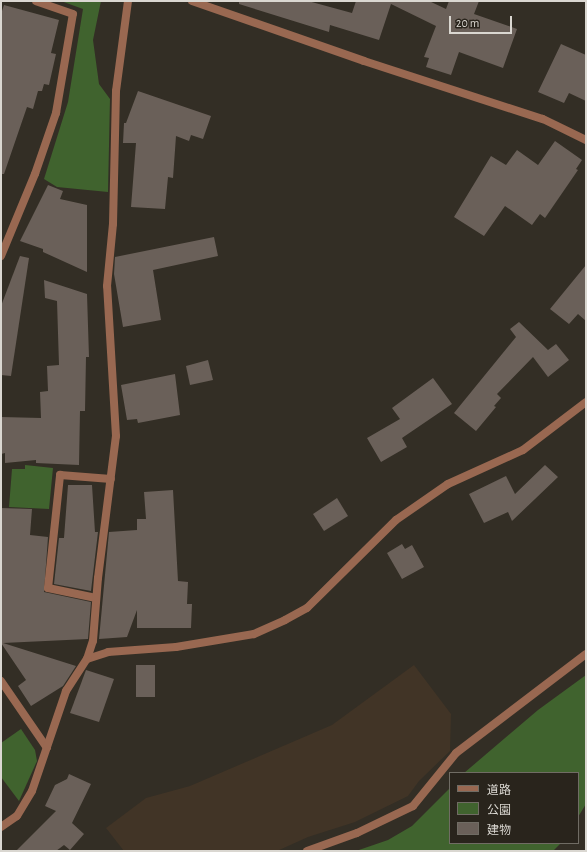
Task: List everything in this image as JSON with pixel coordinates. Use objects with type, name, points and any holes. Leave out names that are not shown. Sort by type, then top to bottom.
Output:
[{"type":"street","points":[[1,254],[35,174],[54,120],[73,14],[36,1]]},
{"type":"street","points":[[1,827],[17,816],[32,791],[66,691],[87,659],[93,641],[96,598],[116,436],[107,286],[113,224],[116,91],[128,1]]},
{"type":"street","points":[[192,1],[364,62],[543,119],[586,140]]},
{"type":"street","points":[[87,659],[108,652],[176,647],[254,634],[285,620],[307,608],[396,520],[448,484],[523,450],[586,402]]},
{"type":"street","points":[[96,598],[48,588],[60,475],[111,479]]},
{"type":"street","points":[[307,851],[357,833],[413,806],[456,753],[586,654]]},
{"type":"street","points":[[1,681],[47,748]]},
{"type":"shaded area","points":[[414,665],[451,714],[450,751],[419,781],[408,796],[355,822],[308,837],[277,851],[124,851],[106,828],[146,798],[190,786],[332,725]]},
{"type":"green space","points":[[61,1],[101,1],[93,40],[99,84],[110,99],[108,192],[57,187],[44,179],[68,102],[83,9]]},
{"type":"green space","points":[[25,465],[53,468],[49,509],[9,507],[12,469],[25,469]]},
{"type":"green space","points":[[586,675],[586,804],[579,815],[579,772],[465,772],[538,710]]},
{"type":"green space","points":[[21,729],[35,750],[37,761],[19,801],[1,777],[1,743]]},
{"type":"green space","points":[[449,789],[449,844],[560,844],[553,851],[356,851],[388,840],[412,826]]},
{"type":"building","points":[[239,1],[308,1],[352,13],[356,1],[429,1],[446,9],[449,1],[479,1],[474,14],[517,29],[503,68],[459,52],[451,75],[426,67],[429,58],[424,57],[436,26],[391,4],[379,40],[330,25],[329,32],[239,4]]},
{"type":"building","points":[[4,5],[59,20],[51,53],[56,54],[49,85],[44,84],[42,91],[38,91],[33,109],[27,107],[4,174],[1,174],[1,14]]},
{"type":"building","points":[[561,44],[586,55],[586,101],[569,93],[564,103],[538,92]]},
{"type":"building","points":[[138,91],[211,116],[203,139],[191,135],[189,141],[176,136],[173,178],[168,177],[165,209],[131,207],[136,143],[123,143],[124,123],[126,123]]},
{"type":"building","points":[[555,141],[582,160],[576,169],[578,170],[545,218],[540,214],[532,225],[505,206],[484,236],[454,217],[491,156],[506,165],[517,150],[538,165]]},
{"type":"building","points":[[48,185],[63,191],[60,199],[87,205],[87,272],[43,252],[43,249],[20,241]]},
{"type":"building","points":[[214,237],[218,256],[153,270],[161,320],[123,327],[114,274],[115,257]]},
{"type":"building","points":[[20,256],[29,258],[11,376],[1,375],[1,306]]},
{"type":"building","points":[[586,265],[586,321],[578,314],[569,324],[550,309]]},
{"type":"building","points":[[44,280],[87,294],[89,357],[86,357],[85,411],[80,411],[79,465],[36,463],[36,460],[5,463],[5,453],[1,454],[1,417],[41,418],[40,392],[48,391],[47,366],[59,365],[57,301],[45,298]]},
{"type":"building","points":[[519,322],[548,350],[556,344],[569,360],[548,377],[533,357],[497,394],[501,398],[494,406],[496,407],[476,431],[454,413],[516,337],[510,329]]},
{"type":"building","points":[[208,360],[213,380],[190,385],[186,366]]},
{"type":"building","points":[[175,374],[180,415],[138,423],[137,419],[127,420],[121,385]]},
{"type":"building","points":[[433,378],[452,404],[402,438],[407,447],[381,462],[367,438],[400,419],[392,408]]},
{"type":"building","points":[[545,465],[558,477],[512,521],[508,512],[484,523],[469,494],[506,476],[515,494]]},
{"type":"building","points":[[68,485],[92,485],[95,532],[98,532],[91,591],[54,584],[59,538],[64,538]]},
{"type":"building","points":[[173,490],[178,581],[188,582],[187,604],[192,604],[191,628],[137,628],[137,610],[127,637],[99,639],[109,532],[137,530],[137,519],[146,519],[144,492]]},
{"type":"building","points":[[337,498],[348,516],[324,531],[313,514]]},
{"type":"building","points":[[1,508],[32,509],[30,535],[48,537],[44,592],[91,602],[88,639],[3,643],[76,666],[63,686],[31,706],[18,686],[26,680],[1,643]]},
{"type":"building","points":[[402,544],[405,549],[412,545],[424,567],[402,579],[387,553]]},
{"type":"building","points":[[136,665],[155,665],[155,697],[136,697]]},
{"type":"building","points":[[86,670],[114,679],[99,722],[70,713]]},
{"type":"building","points":[[69,774],[91,784],[72,823],[84,834],[70,850],[64,845],[56,851],[16,851],[56,811],[45,806],[55,785],[67,779]]}]
